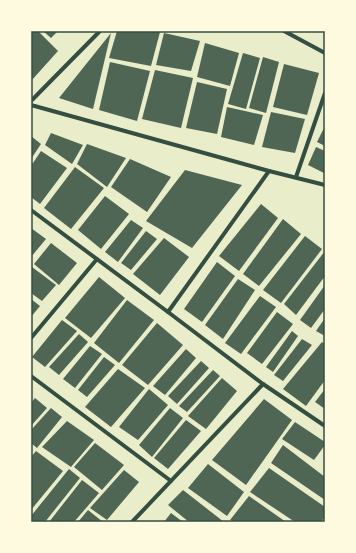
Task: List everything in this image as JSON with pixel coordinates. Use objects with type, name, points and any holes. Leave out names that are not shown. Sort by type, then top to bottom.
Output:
[{"type":"street","points":[[31,101],[100,31]]},
{"type":"street","points":[[284,31],[325,53]]},
{"type":"street","points":[[296,177],[325,93]]},
{"type":"street","points":[[31,105],[269,171],[325,184]]},
{"type":"street","points":[[168,312],[269,171]]},
{"type":"street","points":[[31,210],[263,384],[325,426]]},
{"type":"street","points":[[31,338],[97,259]]},
{"type":"street","points":[[31,376],[171,481]]},
{"type":"street","points":[[132,522],[263,384]]},
{"type":"building","points":[[31,31],[38,31],[58,51],[31,81]]},
{"type":"building","points":[[43,31],[58,31],[51,38]]},
{"type":"building","points":[[117,31],[160,32],[151,66],[109,58]]},
{"type":"building","points":[[111,33],[93,109],[59,98]]},
{"type":"building","points":[[164,33],[200,41],[191,71],[156,65]]},
{"type":"building","points":[[205,43],[239,53],[230,86],[197,77]]},
{"type":"building","points":[[243,53],[260,58],[246,109],[228,104]]},
{"type":"building","points":[[263,57],[279,62],[266,113],[249,108]]},
{"type":"building","points":[[110,62],[150,71],[137,121],[99,110]]},
{"type":"building","points":[[284,64],[319,73],[307,115],[273,107]]},
{"type":"building","points":[[155,70],[193,78],[181,128],[142,119]]},
{"type":"building","points":[[197,82],[227,89],[217,134],[186,128]]},
{"type":"building","points":[[227,107],[263,115],[254,145],[221,137]]},
{"type":"building","points":[[271,112],[305,119],[295,153],[262,147]]},
{"type":"building","points":[[325,126],[325,146],[317,142]]},
{"type":"building","points":[[51,133],[83,145],[72,164],[45,145]]},
{"type":"building","points":[[31,136],[41,144],[31,159]]},
{"type":"building","points":[[87,144],[126,158],[107,187],[77,164]]},
{"type":"building","points":[[316,147],[325,151],[324,173],[308,165]]},
{"type":"building","points":[[41,151],[67,168],[40,204],[31,197],[31,166]]},
{"type":"building","points":[[130,159],[171,177],[147,212],[111,187]]},
{"type":"building","points":[[75,167],[104,188],[71,229],[44,208]]},
{"type":"building","points":[[185,170],[242,185],[192,248],[146,221]]},
{"type":"building","points":[[105,196],[129,214],[101,249],[78,230]]},
{"type":"building","points":[[261,204],[278,218],[239,271],[219,256]]},
{"type":"building","points":[[283,219],[301,234],[259,286],[243,274]]},
{"type":"building","points":[[131,220],[143,228],[118,262],[105,252]]},
{"type":"building","points":[[31,228],[46,239],[31,257]]},
{"type":"building","points":[[146,231],[157,239],[131,270],[121,263]]},
{"type":"building","points":[[305,236],[322,249],[281,303],[263,290]]},
{"type":"building","points":[[164,238],[189,257],[160,295],[133,274]]},
{"type":"building","points":[[51,243],[77,263],[59,285],[34,264]]},
{"type":"building","points":[[325,251],[325,276],[296,315],[284,304]]},
{"type":"building","points":[[217,262],[235,276],[202,322],[184,309]]},
{"type":"building","points":[[31,267],[56,285],[42,301],[31,293]]},
{"type":"building","points":[[99,277],[125,298],[91,338],[65,318]]},
{"type":"building","points":[[238,279],[255,290],[223,339],[205,325]]},
{"type":"building","points":[[325,285],[325,309],[311,328],[300,320]]},
{"type":"building","points":[[260,296],[276,307],[241,354],[225,343]]},
{"type":"building","points":[[31,299],[40,306],[31,317]]},
{"type":"building","points":[[127,300],[154,320],[119,363],[94,343]]},
{"type":"building","points":[[277,312],[293,324],[262,364],[247,353]]},
{"type":"building","points":[[325,318],[325,336],[316,331]]},
{"type":"building","points":[[62,320],[77,331],[45,367],[32,357]]},
{"type":"building","points":[[157,323],[183,345],[148,385],[122,365]]},
{"type":"building","points":[[292,331],[298,336],[273,372],[266,367]]},
{"type":"building","points":[[79,334],[88,342],[59,375],[49,367]]},
{"type":"building","points":[[302,339],[312,345],[283,381],[274,375]]},
{"type":"building","points":[[322,342],[325,344],[325,380],[306,406],[283,389]]},
{"type":"building","points":[[90,346],[102,354],[75,388],[63,379]]},
{"type":"building","points":[[186,349],[196,358],[165,395],[153,386]]},
{"type":"building","points":[[104,357],[115,365],[87,397],[78,390]]},
{"type":"building","points":[[201,361],[209,368],[177,404],[168,396]]},
{"type":"building","points":[[118,369],[145,388],[111,427],[85,407]]},
{"type":"building","points":[[213,370],[220,376],[187,412],[179,406]]},
{"type":"building","points":[[222,378],[237,391],[206,429],[188,416]]},
{"type":"building","points":[[149,389],[168,405],[138,440],[119,427]]},
{"type":"building","points":[[325,389],[325,409],[315,402]]},
{"type":"building","points":[[35,398],[47,408],[31,426],[31,403]]},
{"type":"building","points":[[264,399],[292,420],[246,485],[212,460]]},
{"type":"building","points":[[51,408],[62,417],[37,448],[31,443],[31,430]]},
{"type":"building","points":[[170,408],[183,418],[152,457],[139,445]]},
{"type":"building","points":[[186,420],[201,431],[168,469],[154,458]]},
{"type":"building","points":[[67,421],[94,440],[71,467],[42,447]]},
{"type":"building","points":[[295,422],[325,442],[325,445],[314,460],[282,439]]},
{"type":"building","points":[[95,443],[124,465],[102,490],[74,467]]},
{"type":"building","points":[[283,445],[325,477],[325,500],[271,463]]},
{"type":"building","points":[[36,451],[63,471],[31,510],[31,457]]},
{"type":"building","points":[[208,464],[244,492],[227,516],[188,488]]},
{"type":"building","points":[[269,468],[325,507],[325,517],[321,522],[295,522],[250,492]]},
{"type":"building","points":[[69,469],[80,478],[45,522],[31,522],[31,516]]},
{"type":"building","points":[[124,470],[139,482],[107,520],[90,508]]},
{"type":"building","points":[[82,480],[99,493],[74,522],[49,522]]},
{"type":"building","points":[[183,490],[224,522],[189,522],[168,505]]},
{"type":"building","points":[[249,496],[286,522],[234,522],[230,520]]},
{"type":"building","points":[[88,510],[103,522],[78,522]]},
{"type":"building","points":[[171,513],[183,522],[164,522]]}]
